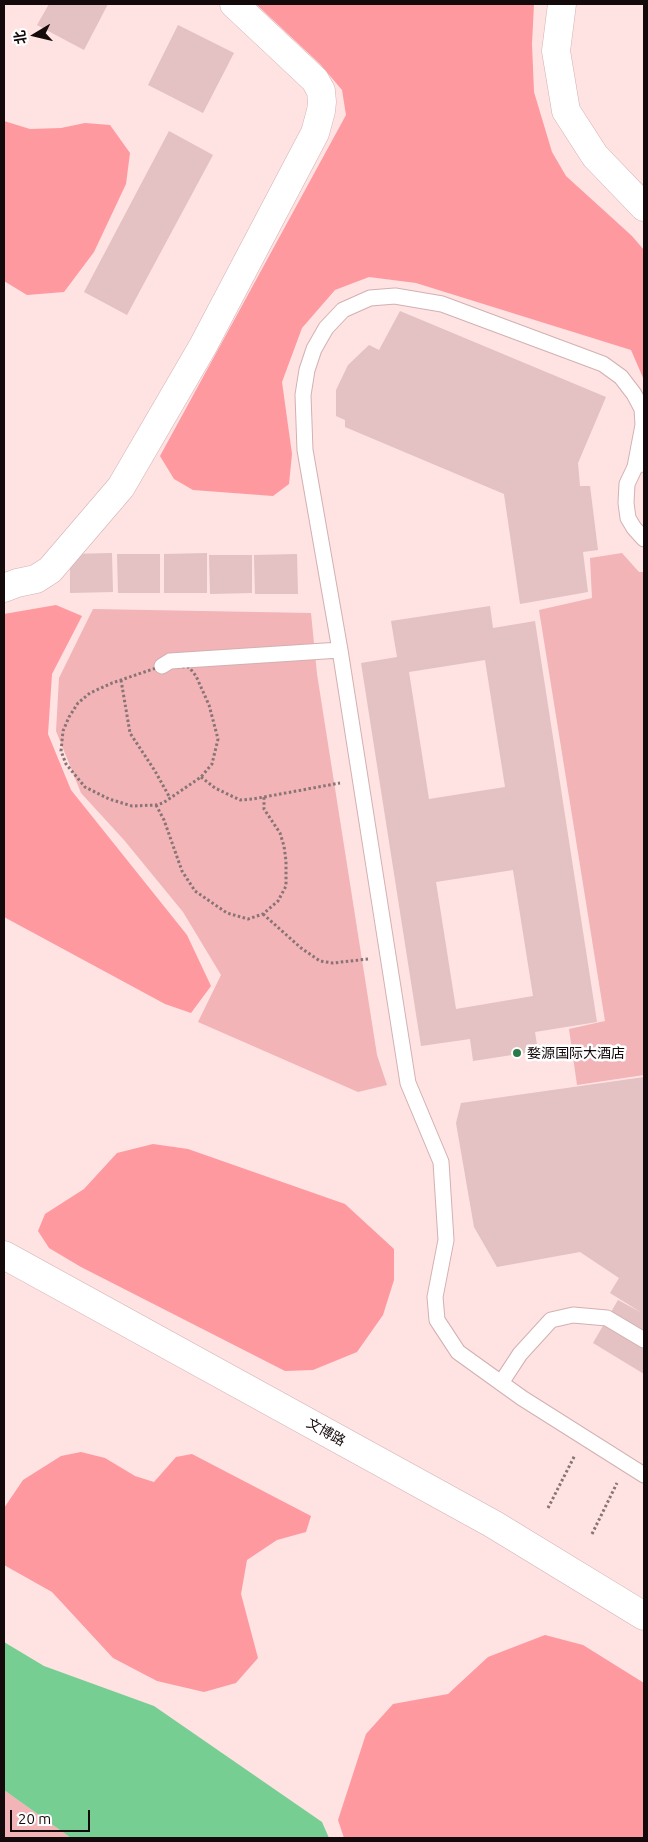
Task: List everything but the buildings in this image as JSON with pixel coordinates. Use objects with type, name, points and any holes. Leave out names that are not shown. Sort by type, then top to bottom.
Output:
[{"type":"street","points":[[8,581],[36,579],[50,570],[121,488],[203,346],[315,133],[322,111],[322,102],[315,80],[234,4]]},
{"type":"street","points":[[562,4],[556,51],[566,111],[595,156],[644,207]]},
{"type":"street","name":"文博路","points":[[4,1255],[485,1519],[644,1616]]},
{"type":"lane","points":[[644,539],[628,518],[626,503],[627,484],[640,464],[643,425],[642,409],[634,394],[621,377],[603,364],[442,304],[417,298],[395,296],[370,298],[343,310],[326,328],[314,349],[306,370],[303,395],[305,450],[340,650],[408,1083],[441,1162],[446,1240],[435,1297],[437,1320],[458,1352],[522,1398],[644,1475]]},
{"type":"lane","points":[[162,666],[170,661],[340,650]]},
{"type":"lane","points":[[502,1383],[520,1354],[551,1320],[573,1315],[607,1318],[644,1340]]},
{"type":"path","points":[[162,666],[189,667],[196,676],[209,705],[218,739],[212,764],[202,777],[163,803],[132,806],[109,799],[85,787],[66,764],[61,752],[63,732],[69,717],[78,703],[90,694],[121,680],[162,666]]},
{"type":"path","points":[[121,680],[130,733],[170,798]]},
{"type":"path","points":[[202,777],[215,788],[240,800],[360,779]]},
{"type":"path","points":[[156,805],[164,820],[182,871],[195,891],[227,913],[248,919],[263,914],[278,901],[286,886],[286,861],[280,833],[264,809],[264,796]]},
{"type":"path","points":[[263,914],[301,948],[320,961],[333,963],[388,957]]},
{"type":"path","points":[[548,1508],[584,1437]]},
{"type":"path","points":[[592,1534],[626,1464]]},
{"type":"shaded area","points":[[256,4],[534,4],[532,44],[534,92],[552,152],[566,176],[632,236],[644,250],[644,380],[631,350],[416,283],[369,277],[335,290],[302,328],[282,382],[292,454],[289,484],[273,496],[193,490],[174,479],[160,456],[346,115],[342,90],[320,64]]},
{"type":"shaded area","points":[[4,121],[30,129],[61,128],[85,123],[110,125],[130,153],[126,184],[94,252],[64,292],[27,295],[4,281]]},
{"type":"shaded area","points":[[622,553],[639,572],[644,572],[644,1075],[577,1085],[569,1029],[605,1021],[539,610],[592,598],[590,558]]},
{"type":"shaded area","points":[[56,605],[82,616],[52,674],[48,734],[71,790],[187,935],[211,986],[191,1013],[165,1004],[4,917],[4,614]]},
{"type":"shaded area","points":[[93,609],[311,613],[317,674],[377,1055],[387,1085],[358,1092],[198,1022],[221,975],[183,912],[124,840],[81,793],[56,731],[59,678]]},
{"type":"shaded area","points":[[153,1144],[188,1149],[345,1204],[394,1249],[394,1280],[383,1315],[357,1352],[313,1370],[285,1371],[81,1267],[49,1248],[38,1231],[45,1214],[84,1189],[117,1153]]},
{"type":"shaded area","points":[[81,1452],[105,1458],[135,1476],[154,1482],[176,1457],[192,1454],[311,1516],[306,1532],[277,1540],[247,1560],[241,1594],[258,1658],[236,1683],[204,1692],[157,1681],[113,1658],[52,1592],[4,1565],[4,1508],[23,1480],[61,1456]]},
{"type":"shaded area","points":[[545,1635],[583,1645],[644,1683],[644,1838],[344,1838],[338,1820],[366,1734],[393,1704],[448,1694],[488,1657]]},
{"type":"shaded area","points":[[4,1642],[44,1666],[154,1706],[322,1822],[329,1838],[71,1838],[4,1790]]},
{"type":"shaded area","points":[[4,1790],[71,1838],[4,1838]]},
{"type":"place","name":"婺源国际大酒店","points":[[517,1053]]}]
